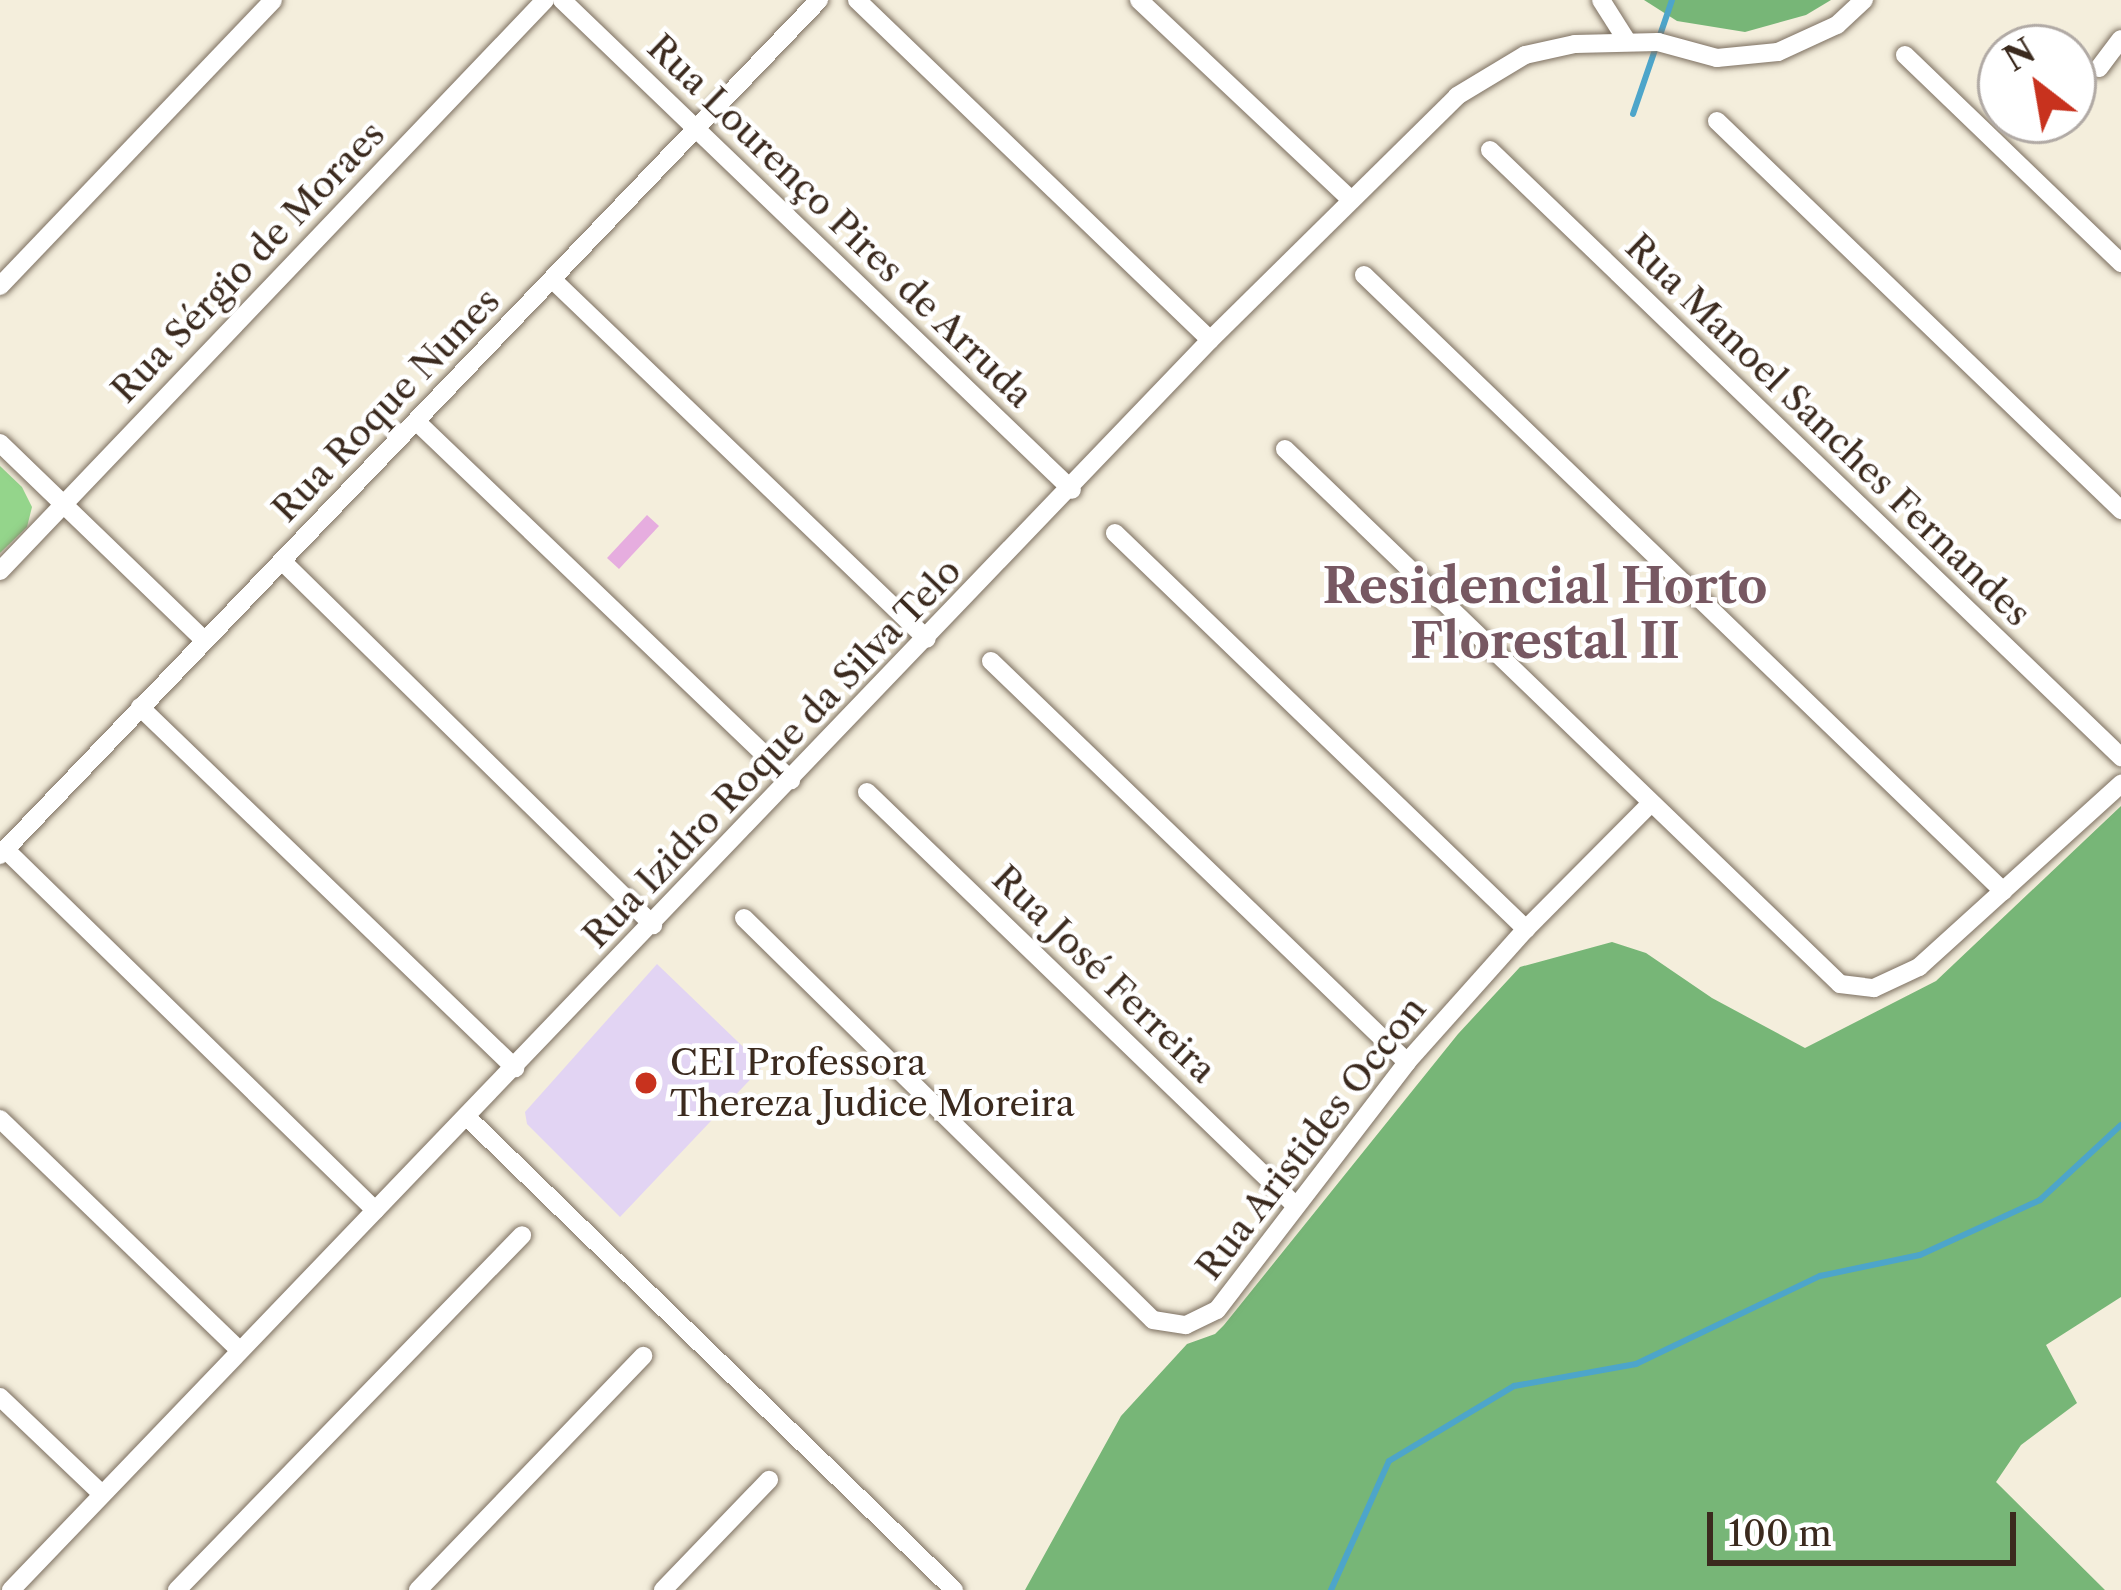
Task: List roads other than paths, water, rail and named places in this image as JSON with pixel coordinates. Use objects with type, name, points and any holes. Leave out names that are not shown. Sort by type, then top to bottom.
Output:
[{"type":"street","points":[[0,286],[273,0]]},
{"type":"street","name":"Rua Sérgio de Moraes","points":[[0,571],[545,0]]},
{"type":"street","name":"Rua Lourenço Pires de Arruda","points":[[562,0],[1072,490]]},
{"type":"street","name":"Rua Roque Nunes","points":[[3,852],[819,0]]},
{"type":"street","points":[[857,0],[1210,340]]},
{"type":"street","points":[[1139,0],[1349,198]]},
{"type":"street","points":[[1601,0],[1627,41]]},
{"type":"street","name":"Rua Izidro Roque da Silva Telo","points":[[11,1590],[1072,490],[1210,340],[1457,95],[1525,56],[1575,44],[1658,42],[1717,58],[1778,52],[1837,25],[1864,0]]},
{"type":"street","points":[[2098,68],[2121,39]]},
{"type":"street","points":[[1905,55],[2121,263]]},
{"type":"street","points":[[1717,122],[2121,510]]},
{"type":"street","name":"Rua Manoel Sanches Fernandes","points":[[1490,150],[2121,757]]},
{"type":"street","points":[[1364,275],[2003,891]]},
{"type":"street","points":[[553,280],[927,639]]},
{"type":"street","points":[[417,422],[791,780]]},
{"type":"street","points":[[0,443],[205,640]]},
{"type":"street","points":[[1285,448],[1828,974],[1858,989],[1874,988],[1919,967],[2121,784]]},
{"type":"street","points":[[1115,533],[1526,929]]},
{"type":"street","points":[[282,560],[653,925]]},
{"type":"street","points":[[991,661],[1407,1062]]},
{"type":"street","points":[[140,707],[515,1068]]},
{"type":"street","name":"Rua José Ferreira","points":[[867,792],[1295,1205]]},
{"type":"street","name":"Rua Aristides Occon","points":[[744,918],[1153,1320],[1186,1325],[1217,1310],[1407,1062],[1526,929],[1651,803]]},
{"type":"street","points":[[3,852],[375,1210]]},
{"type":"street","points":[[467,1117],[954,1590]]},
{"type":"street","points":[[0,1119],[239,1350]]},
{"type":"street","points":[[177,1590],[522,1235]]},
{"type":"street","points":[[418,1590],[643,1356]]},
{"type":"street","points":[[0,1397],[102,1494]]},
{"type":"street","points":[[663,1590],[769,1480]]},
{"type":"waterway","points":[[1633,114],[1672,0]]},
{"type":"waterway","points":[[1331,1590],[1389,1461],[1514,1386],[1636,1364],[1820,1276],[1920,1255],[2040,1200],[2121,1125]]},
{"type":"place","name":"CEI Professora Thereza Judice Moreira","points":[[646,1083]]},
{"type":"district","name":"Residencial Horto Florestal II","points":[[1545,612]]}]
